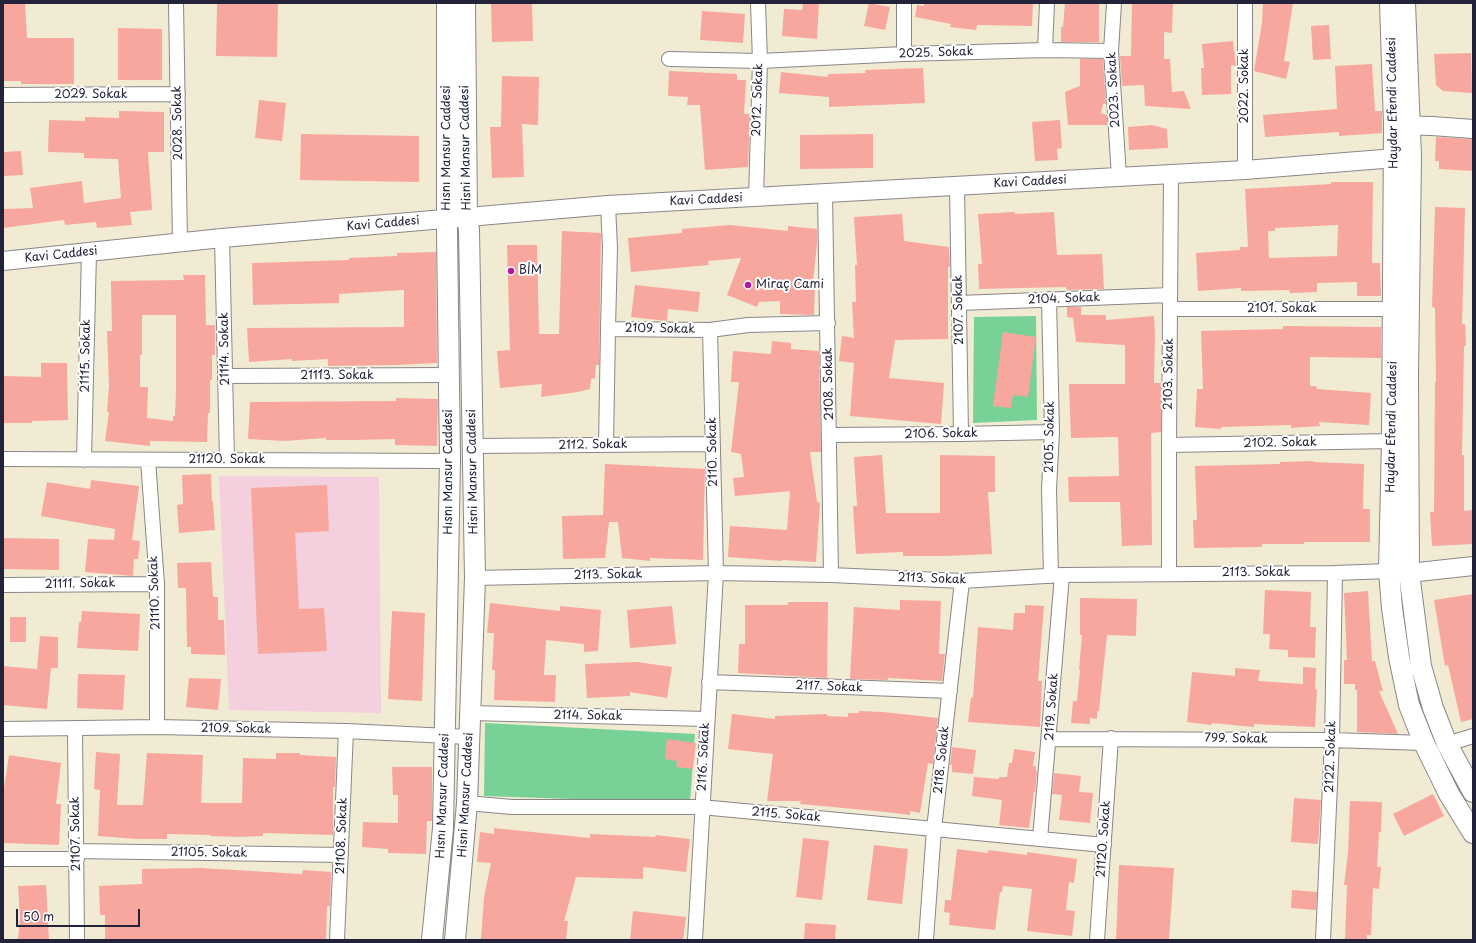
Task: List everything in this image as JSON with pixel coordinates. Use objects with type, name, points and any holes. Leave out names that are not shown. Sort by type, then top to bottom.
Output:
[{"type":"main road","name":"Hısnı Mansur Caddesi","points":[[432,940],[443,828],[446,736],[450,461],[449,375],[457,218],[447,3]]},
{"type":"main road","name":"Hisni Mansur Caddesi","points":[[455,940],[468,803],[475,578],[469,230],[457,218],[465,3]]},
{"type":"main road","name":"Haydar Efendi Caddesi","points":[[1390,3],[1403,125]]},
{"type":"main road","name":"Haydar Efendi Caddesi","points":[[1405,3],[1403,157],[1408,375],[1408,573],[1421,666],[1433,708],[1447,744],[1473,792]]},
{"type":"main road","name":"Haydar Efendi Caddesi","points":[[1403,157],[1393,309],[1389,571],[1392,608],[1399,657],[1409,705],[1424,743],[1449,794],[1473,833]]},
{"type":"street","name":"2028. Sokak","points":[[176,3],[180,243]]},
{"type":"street","name":"2012. Sokak","points":[[756,197],[760,61],[758,3]]},
{"type":"street","points":[[904,3],[904,54]]},
{"type":"street","points":[[1044,50],[1047,3]]},
{"type":"street","name":"2023. Sokak","points":[[1114,3],[1111,51],[1119,177]]},
{"type":"street","name":"2022. Sokak","points":[[1245,3],[1245,170]]},
{"type":"street","name":"2025. Sokak","points":[[669,59],[760,61],[904,54],[1044,50],[1111,51]]},
{"type":"street","name":"2029. Sokak","points":[[3,95],[178,94]]},
{"type":"street","points":[[1403,125],[1473,129]]},
{"type":"street","name":"Kavi Caddesi","points":[[3,261],[222,238],[608,205],[1245,170],[1403,157]]},
{"type":"street","name":"2103. Sokak","points":[[1169,573],[1171,174]]},
{"type":"street","name":"2107. Sokak","points":[[957,186],[961,434]]},
{"type":"street","name":"2108. Sokak","points":[[826,193],[831,575]]},
{"type":"street","points":[[608,205],[610,248],[608,328]]},
{"type":"street","name":"21114. Sokak","points":[[222,238],[227,460]]},
{"type":"street","name":"21115. Sokak","points":[[84,460],[89,252]]},
{"type":"street","name":"2104. Sokak","points":[[959,303],[1049,299],[1170,302]]},
{"type":"street","name":"2105. Sokak","points":[[1049,299],[1052,432],[1048,489],[1056,575]]},
{"type":"street","name":"2101. Sokak","points":[[1170,302],[1393,309]]},
{"type":"street","name":"2109. Sokak","points":[[606,445],[608,328],[710,330],[748,324],[828,323]]},
{"type":"street","name":"2110. Sokak","points":[[710,330],[716,574]]},
{"type":"street","name":"21113. Sokak","points":[[225,376],[449,375]]},
{"type":"street","name":"2106. Sokak","points":[[829,435],[1052,432]]},
{"type":"street","name":"2102. Sokak","points":[[1169,445],[1392,441]]},
{"type":"street","name":"2112. Sokak","points":[[473,446],[713,444]]},
{"type":"street","name":"21120. Sokak","points":[[3,459],[450,461]]},
{"type":"street","name":"21110. Sokak","points":[[148,460],[157,584],[157,727]]},
{"type":"street","points":[[1389,571],[1408,573],[1473,566]]},
{"type":"street","name":"2113. Sokak","points":[[475,578],[716,574],[831,575],[962,581],[1056,575],[1336,573],[1389,571]]},
{"type":"street","name":"2122. Sokak","points":[[1323,940],[1332,740],[1336,573]]},
{"type":"street","name":"2116. Sokak","points":[[695,940],[701,807],[716,574]]},
{"type":"street","name":"2119. Sokak","points":[[1040,839],[1049,739],[1056,575]]},
{"type":"street","name":"2118. Sokak","points":[[926,940],[934,829],[962,581]]},
{"type":"street","name":"21111. Sokak","points":[[3,585],[157,584]]},
{"type":"street","name":"2117. Sokak","points":[[709,682],[950,691]]},
{"type":"street","name":"2114. Sokak","points":[[470,714],[707,719]]},
{"type":"street","name":"2109. Sokak","points":[[3,729],[157,727],[346,731],[469,737]]},
{"type":"street","name":"21107. Sokak","points":[[75,728],[78,940]]},
{"type":"street","name":"21108. Sokak","points":[[337,940],[346,731]]},
{"type":"street","points":[[1447,744],[1473,736]]},
{"type":"street","name":"21120. Sokak","points":[[1097,940],[1111,738]]},
{"type":"street","name":"799. Sokak","points":[[1049,739],[1111,738],[1332,740],[1424,743]]},
{"type":"street","name":"2115. Sokak","points":[[468,803],[512,807],[701,807],[1104,845]]},
{"type":"street","name":"21105. Sokak","points":[[3,859],[77,855],[341,855]]},
{"type":"shaded area","points":[[219,476],[379,477],[381,713],[229,710]]},
{"type":"green space","points":[[1036,316],[1037,420],[973,423],[974,317]]},
{"type":"green space","points":[[485,723],[695,734],[690,803],[484,796]]},
{"type":"building","points":[[3,3],[25,3],[27,38],[74,38],[74,84],[21,84],[21,81],[3,81]]},
{"type":"building","points":[[217,3],[278,3],[277,57],[216,56]]},
{"type":"building","points":[[491,3],[532,3],[533,41],[492,42]]},
{"type":"building","points":[[803,3],[819,3],[817,39],[782,36],[784,9],[802,10]]},
{"type":"building","points":[[869,3],[890,7],[885,30],[864,26]]},
{"type":"building","points":[[924,3],[1033,3],[1032,26],[977,25],[976,30],[950,27],[951,24],[915,17],[917,5],[924,6]]},
{"type":"building","points":[[1065,3],[1099,3],[1099,42],[1061,42],[1061,27],[1063,27]]},
{"type":"building","points":[[1132,3],[1173,3],[1172,33],[1164,32],[1164,59],[1170,59],[1172,92],[1184,91],[1191,109],[1145,106],[1144,85],[1122,86],[1120,56],[1131,56]]},
{"type":"building","points":[[1263,3],[1293,3],[1284,61],[1290,62],[1286,79],[1254,71],[1262,23]]},
{"type":"building","points":[[702,11],[745,14],[743,43],[700,40]]},
{"type":"building","points":[[1329,25],[1331,59],[1313,60],[1311,26]]},
{"type":"building","points":[[118,28],[162,29],[162,80],[118,80]]},
{"type":"building","points":[[1233,41],[1236,66],[1231,65],[1231,94],[1202,95],[1201,68],[1204,68],[1202,44]]},
{"type":"building","points":[[1471,53],[1472,93],[1443,91],[1436,85],[1434,54]]},
{"type":"building","points":[[1080,59],[1103,59],[1106,104],[1103,104],[1101,113],[1107,115],[1107,125],[1068,125],[1065,92],[1080,86]]},
{"type":"building","points":[[1372,64],[1375,111],[1382,111],[1382,133],[1339,136],[1339,132],[1265,137],[1263,115],[1337,109],[1335,66]]},
{"type":"building","points":[[923,68],[925,103],[829,107],[829,97],[779,93],[781,72],[828,77],[828,74],[866,73],[865,70]]},
{"type":"building","points":[[669,71],[737,74],[737,80],[746,80],[744,114],[750,114],[748,167],[705,170],[700,105],[687,105],[688,97],[668,96]]},
{"type":"building","points":[[502,76],[539,77],[538,125],[522,124],[524,177],[492,178],[490,127],[501,127]]},
{"type":"building","points":[[259,100],[286,103],[282,141],[255,138]]},
{"type":"building","points":[[119,111],[164,112],[164,152],[148,152],[152,210],[130,212],[132,225],[97,228],[96,222],[65,225],[64,220],[3,228],[3,209],[33,208],[30,188],[82,181],[84,203],[121,198],[118,159],[84,158],[84,153],[48,152],[49,120],[85,121],[85,117],[119,118]]},
{"type":"building","points":[[1060,120],[1062,148],[1057,149],[1058,160],[1035,161],[1032,122]]},
{"type":"building","points":[[1152,125],[1167,129],[1168,148],[1129,150],[1128,127]]},
{"type":"building","points":[[301,134],[419,136],[419,182],[300,180]]},
{"type":"building","points":[[873,134],[873,168],[800,169],[800,135]]},
{"type":"building","points":[[1436,137],[1473,139],[1473,171],[1439,169],[1439,161],[1435,161]]},
{"type":"building","points":[[21,151],[23,175],[3,176],[3,152]]},
{"type":"building","points":[[1331,182],[1373,182],[1372,263],[1380,263],[1381,296],[1357,296],[1357,282],[1317,283],[1317,292],[1290,293],[1289,290],[1241,291],[1241,288],[1198,291],[1196,253],[1240,250],[1240,247],[1248,247],[1245,189],[1331,184]],"holes":[[[1338,225],[1337,256],[1269,258],[1268,231],[1275,231],[1275,228]]]},
{"type":"building","points":[[1435,207],[1465,208],[1462,324],[1465,324],[1466,346],[1464,346],[1462,455],[1464,455],[1464,511],[1473,510],[1473,544],[1432,546],[1430,512],[1434,512],[1436,382],[1435,308],[1432,307]]},
{"type":"building","points":[[1015,212],[1015,214],[1054,212],[1057,255],[1102,254],[1104,289],[1067,290],[1066,287],[979,289],[978,264],[982,264],[978,214]]},
{"type":"building","points":[[902,214],[904,241],[949,247],[950,267],[948,267],[948,339],[895,340],[889,378],[944,383],[941,424],[850,416],[854,363],[839,361],[842,336],[854,338],[852,302],[856,302],[855,265],[857,265],[854,217]]},
{"type":"building","points":[[730,225],[788,231],[788,226],[817,229],[813,281],[815,281],[814,315],[780,314],[780,301],[759,302],[757,307],[727,295],[741,258],[708,261],[709,265],[631,272],[628,238],[682,233],[682,229]]},
{"type":"building","points":[[562,231],[601,233],[599,365],[596,365],[595,378],[591,379],[590,389],[541,397],[542,384],[500,388],[497,351],[510,350],[507,245],[537,245],[539,334],[559,334]]},
{"type":"building","points":[[436,252],[437,363],[328,366],[328,359],[292,361],[292,359],[249,362],[247,328],[404,327],[404,290],[339,294],[339,303],[253,305],[252,263],[349,260],[349,258],[397,256],[397,253]]},
{"type":"building","points":[[183,275],[205,275],[206,325],[215,325],[215,355],[212,355],[212,380],[210,380],[210,413],[208,413],[207,442],[150,441],[150,446],[105,441],[109,412],[107,412],[109,386],[107,331],[112,331],[111,281],[184,280]],"holes":[[[142,315],[176,315],[175,416],[173,416],[173,421],[147,418],[148,387],[140,387]]]},
{"type":"building","points":[[635,285],[700,292],[698,312],[668,309],[667,321],[631,317]]},
{"type":"building","points":[[1067,307],[1081,307],[1081,315],[1106,315],[1106,320],[1154,316],[1154,383],[1161,383],[1161,432],[1151,433],[1152,545],[1122,546],[1120,502],[1069,502],[1068,477],[1119,476],[1118,437],[1071,438],[1069,384],[1125,384],[1125,345],[1076,342],[1073,318],[1067,317]]},
{"type":"building","points":[[1283,326],[1381,327],[1381,358],[1310,357],[1310,386],[1316,386],[1317,389],[1371,393],[1369,425],[1319,422],[1320,426],[1291,428],[1291,425],[1221,427],[1221,429],[1195,427],[1197,389],[1203,389],[1201,331],[1283,329]]},
{"type":"building","points":[[1003,332],[1036,337],[1028,397],[1013,395],[1011,408],[993,406]]},
{"type":"building","points":[[772,341],[791,343],[791,349],[819,351],[821,452],[810,452],[817,502],[820,503],[816,562],[728,557],[730,526],[787,530],[790,491],[735,496],[733,478],[744,477],[741,454],[731,452],[739,382],[731,382],[733,351],[771,354]]},
{"type":"building","points":[[41,363],[67,363],[68,420],[32,421],[32,423],[3,423],[3,376],[41,377]]},
{"type":"building","points":[[396,398],[438,399],[437,446],[395,445],[395,439],[326,440],[326,438],[284,441],[248,439],[250,402],[396,401]]},
{"type":"building","points":[[882,455],[886,513],[940,513],[940,455],[995,456],[995,492],[988,492],[992,554],[903,556],[903,552],[856,554],[853,506],[857,506],[854,457]]},
{"type":"building","points":[[1313,461],[1364,464],[1363,509],[1370,509],[1370,542],[1304,542],[1304,544],[1262,544],[1262,547],[1194,548],[1193,520],[1197,520],[1195,466],[1280,464],[1280,462]]},
{"type":"building","points":[[605,464],[705,469],[703,560],[650,558],[650,561],[622,558],[618,522],[609,522],[605,558],[563,559],[562,516],[603,515]]},
{"type":"building","points":[[211,474],[215,530],[179,533],[177,505],[183,504],[182,475]]},
{"type":"building","points":[[91,480],[139,486],[132,540],[140,541],[138,559],[134,559],[133,576],[85,572],[88,539],[114,540],[115,529],[41,516],[47,482],[90,489]]},
{"type":"building","points":[[327,485],[329,531],[295,533],[299,609],[324,608],[327,651],[258,654],[251,488]]},
{"type":"building","points":[[3,538],[59,539],[59,570],[3,569]]},
{"type":"building","points":[[211,562],[213,597],[218,597],[218,620],[224,620],[225,655],[191,654],[191,647],[187,647],[186,588],[178,588],[177,563]]},
{"type":"building","points":[[1265,590],[1311,592],[1310,627],[1316,627],[1315,658],[1288,657],[1288,650],[1269,649],[1270,634],[1263,634]]},
{"type":"building","points":[[1368,591],[1372,661],[1375,661],[1383,691],[1379,691],[1398,734],[1357,732],[1357,690],[1355,690],[1355,684],[1344,684],[1344,660],[1347,660],[1344,593]]},
{"type":"building","points":[[1473,594],[1473,719],[1461,722],[1448,665],[1445,666],[1434,600]]},
{"type":"building","points":[[1080,598],[1137,599],[1136,636],[1107,635],[1099,711],[1097,711],[1097,719],[1090,718],[1090,724],[1071,723],[1073,701],[1077,701],[1080,670],[1082,635],[1080,635]]},
{"type":"building","points":[[900,600],[941,601],[939,654],[945,654],[942,681],[888,678],[888,680],[850,679],[854,607],[900,610]]},
{"type":"building","points":[[788,602],[828,602],[827,678],[738,673],[739,644],[745,644],[745,605],[788,605]]},
{"type":"building","points":[[490,603],[560,611],[560,606],[601,610],[598,651],[584,652],[584,644],[546,640],[544,675],[556,675],[555,702],[494,700],[495,670],[492,670],[494,633],[487,633]]},
{"type":"building","points":[[1025,605],[1044,606],[1038,681],[1042,681],[1040,727],[968,722],[971,697],[973,698],[978,627],[1013,630],[1014,613],[1025,613]]},
{"type":"building","points":[[672,606],[676,644],[630,648],[627,610]]},
{"type":"building","points":[[82,611],[140,614],[138,651],[77,648],[79,622],[81,622]]},
{"type":"building","points":[[392,611],[425,613],[422,701],[388,699]]},
{"type":"building","points":[[10,617],[26,617],[26,642],[10,642]]},
{"type":"building","points":[[40,636],[58,637],[58,668],[51,668],[47,709],[3,705],[3,666],[37,669]]},
{"type":"building","points":[[637,662],[672,667],[667,698],[630,692],[630,696],[587,698],[585,664]]},
{"type":"building","points":[[1303,667],[1316,668],[1315,689],[1317,690],[1315,727],[1254,724],[1254,727],[1212,723],[1211,725],[1187,722],[1192,672],[1235,676],[1235,668],[1260,670],[1258,681],[1303,684]]},
{"type":"building","points":[[78,674],[125,675],[123,710],[77,708]]},
{"type":"building","points":[[189,678],[221,679],[218,710],[186,707]]},
{"type":"building","points":[[859,711],[938,718],[933,764],[928,763],[920,813],[910,811],[910,815],[800,804],[801,801],[767,801],[773,754],[728,749],[732,714],[775,719],[775,716],[827,714],[827,716],[848,717],[848,713],[859,713]]},
{"type":"building","points":[[667,739],[696,743],[693,769],[676,767],[677,761],[665,759]]},
{"type":"building","points":[[952,747],[976,750],[973,774],[952,772],[952,765],[950,765]]},
{"type":"building","points":[[1014,749],[1035,752],[1033,766],[1036,766],[1037,771],[1029,828],[999,825],[1002,800],[972,796],[974,777],[999,779],[999,777],[1007,777],[1009,763],[1012,763]]},
{"type":"building","points":[[96,752],[120,754],[117,805],[143,805],[147,753],[203,755],[201,803],[242,803],[243,758],[276,759],[276,753],[300,753],[300,755],[336,757],[335,787],[333,787],[333,835],[263,833],[263,836],[240,837],[167,834],[167,839],[137,839],[98,836],[100,790],[94,789]]},
{"type":"building","points":[[9,755],[61,763],[56,804],[61,804],[59,845],[3,843],[3,795]]},
{"type":"building","points":[[392,767],[432,767],[432,821],[427,821],[426,854],[388,853],[388,849],[362,847],[363,822],[398,823],[398,795],[393,795]]},
{"type":"building","points":[[1054,773],[1081,776],[1079,792],[1093,793],[1090,823],[1059,820],[1062,795],[1052,794]]},
{"type":"building","points":[[1433,794],[1444,816],[1404,836],[1393,814]]},
{"type":"building","points":[[1294,798],[1321,800],[1318,844],[1291,842]]},
{"type":"building","points":[[1350,801],[1382,802],[1381,832],[1379,832],[1377,867],[1381,867],[1379,889],[1373,888],[1371,935],[1367,935],[1367,940],[1345,940],[1347,885],[1344,885],[1348,853]]},
{"type":"building","points":[[494,828],[590,838],[590,834],[655,837],[656,835],[690,839],[686,872],[643,867],[643,879],[576,877],[564,921],[568,921],[566,940],[481,940],[484,897],[491,863],[477,862],[480,832],[494,834]]},
{"type":"building","points":[[803,838],[829,841],[822,900],[796,897]]},
{"type":"building","points":[[874,845],[908,849],[902,904],[867,900]]},
{"type":"building","points":[[957,849],[988,853],[988,850],[1027,855],[1027,852],[1077,859],[1074,883],[1069,882],[1066,910],[1075,911],[1072,936],[1027,931],[1032,889],[1003,886],[1002,892],[1000,892],[995,930],[949,925],[950,913],[944,912],[945,900],[951,900]]},
{"type":"building","points":[[1119,865],[1174,868],[1169,940],[1116,940]]},
{"type":"building","points":[[201,868],[302,874],[303,870],[331,872],[330,906],[327,906],[326,940],[105,940],[105,915],[100,915],[99,886],[142,884],[142,869]]},
{"type":"building","points":[[46,885],[49,940],[18,940],[20,918],[18,886]]},
{"type":"building","points":[[1292,890],[1317,892],[1316,910],[1291,908]]},
{"type":"building","points":[[633,911],[686,917],[683,940],[630,940]]},
{"type":"building","points":[[805,923],[836,925],[835,940],[804,940]]},
{"type":"place","name":"BİM","points":[[511,271]]},
{"type":"place","name":"Miraç Cami","points":[[748,285]]}]
